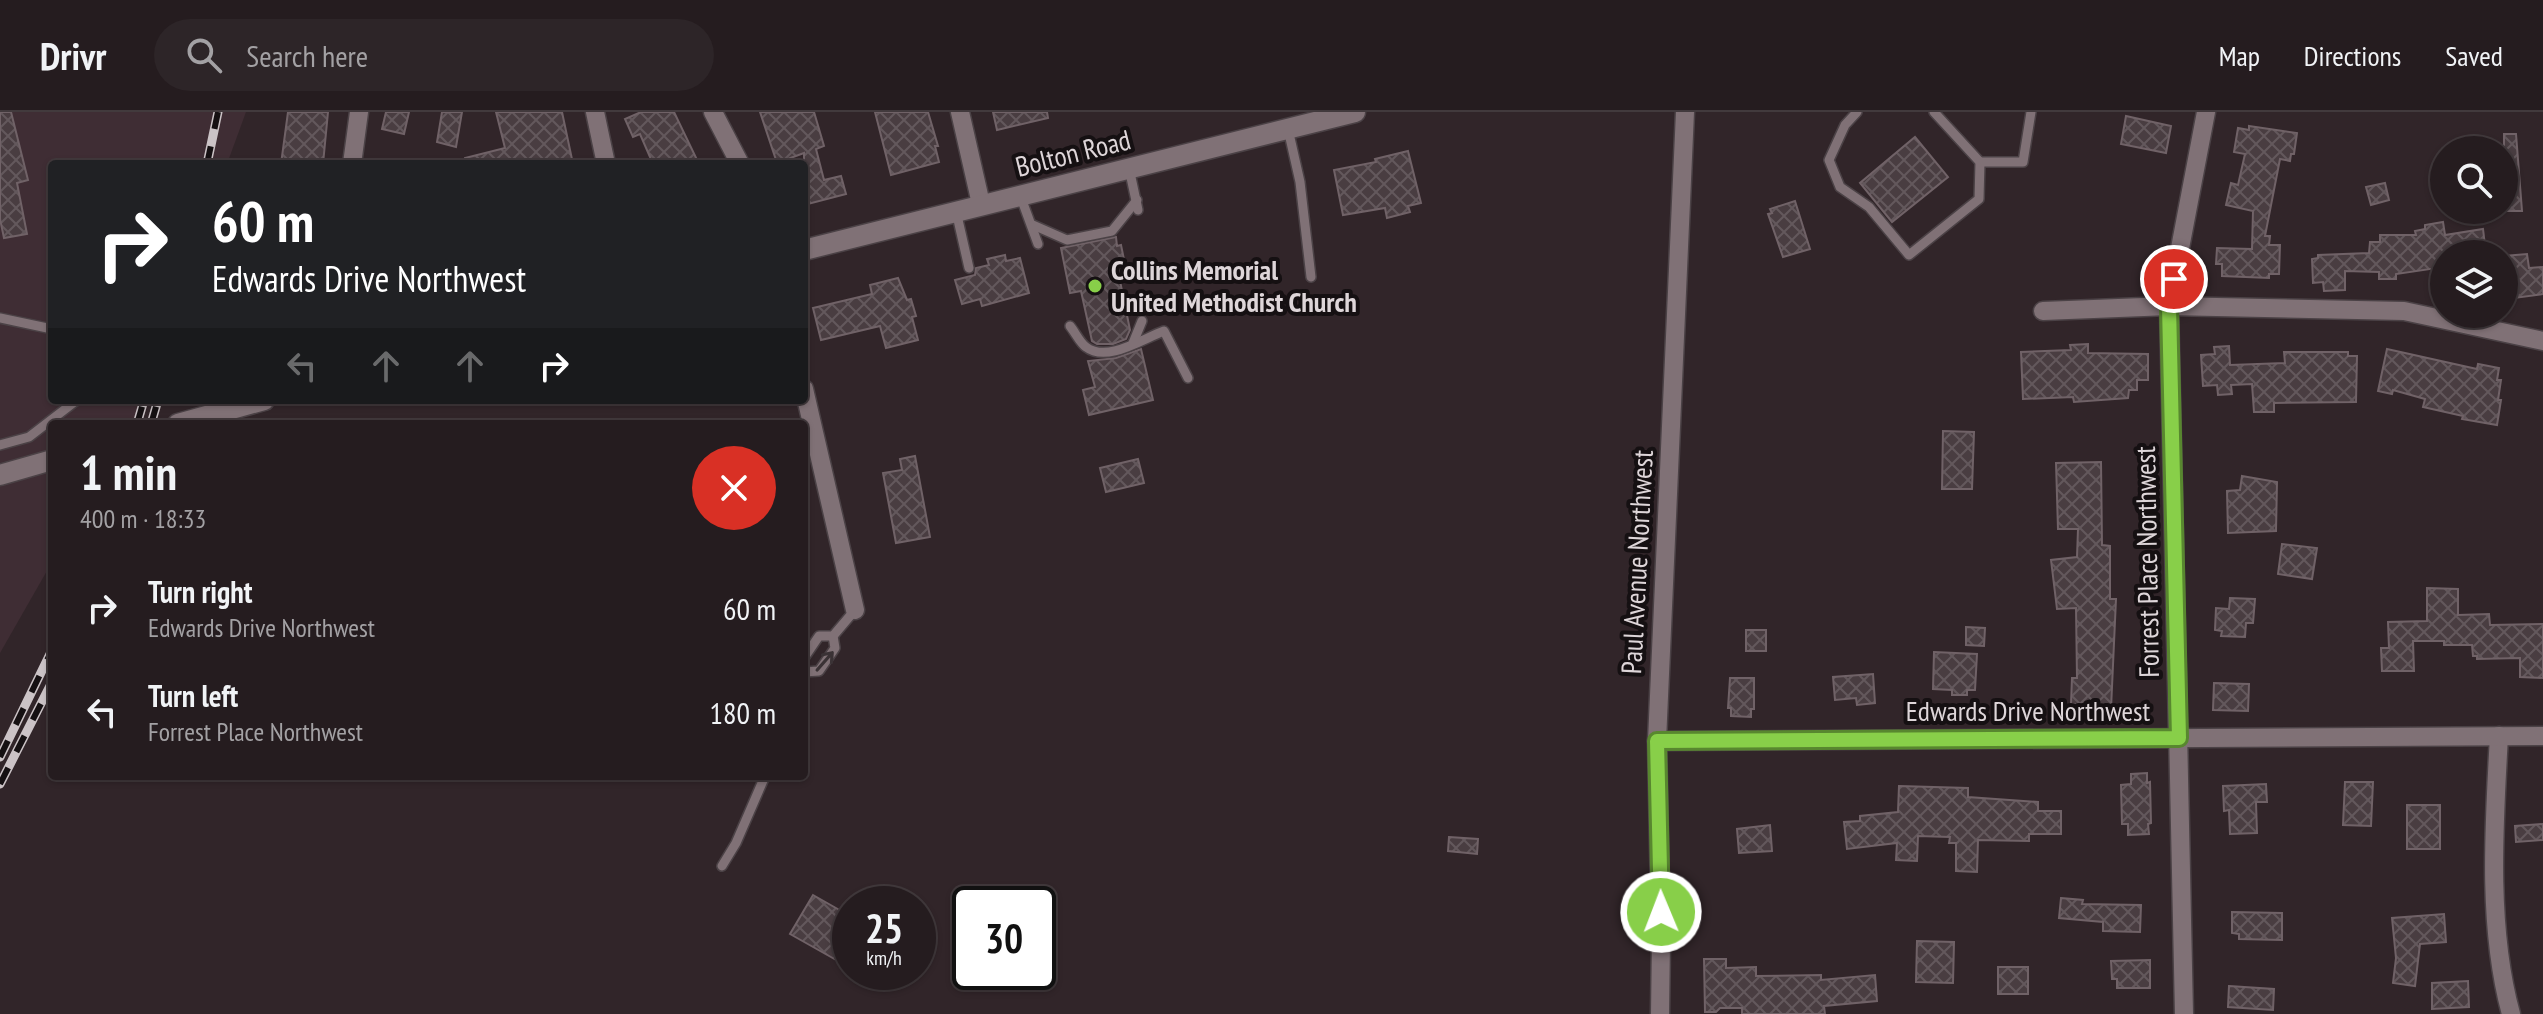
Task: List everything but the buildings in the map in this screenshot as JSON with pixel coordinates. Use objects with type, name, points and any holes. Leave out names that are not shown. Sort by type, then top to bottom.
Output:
[{"type":"street","points":[[353,160],[359,112]]},
{"type":"street","points":[[595,112],[605,160]]},
{"type":"street","points":[[713,112],[738,160]]},
{"type":"street","points":[[960,112],[981,204]]},
{"type":"street","name":"Bolton Road","points":[[808,249],[1355,112]]},
{"type":"street","name":"Paul Avenue Northwest","points":[[1660,1014],[1657,741],[1685,112]]},
{"type":"street","name":"Forrest Place Northwest","points":[[2184,1014],[2169,306],[2206,112]]},
{"type":"street","points":[[2043,311],[2169,306],[2404,311],[2543,341]]},
{"type":"street","points":[[192,420],[250,404]]},
{"type":"street","points":[[807,404],[855,610]]},
{"type":"street","points":[[0,475],[48,461]]},
{"type":"street","points":[[2499,736],[2494,827],[2496,906],[2504,989],[2511,1014]]},
{"type":"street","name":"Edwards Drive Northwest","points":[[1657,741],[2543,736]]},
{"type":"lane","points":[[1857,112],[1845,125],[1829,160],[1840,187],[1869,207],[1909,255],[1979,199],[1980,162],[1934,112]]},
{"type":"lane","points":[[1980,162],[2023,162],[2031,112]]},
{"type":"lane","points":[[1288,129],[1300,182],[1311,277]]},
{"type":"lane","points":[[1033,225],[1067,240],[1112,231],[1138,205],[1129,168]]},
{"type":"lane","points":[[1020,195],[1038,244]]},
{"type":"lane","points":[[956,211],[969,268]]},
{"type":"lane","points":[[0,318],[48,328]]},
{"type":"lane","points":[[1133,343],[1142,321]]},
{"type":"lane","points":[[1070,326],[1086,347],[1104,354],[1164,331],[1188,378]]},
{"type":"lane","points":[[51,420],[72,404]]},
{"type":"lane","points":[[0,445],[29,437],[48,422]]},
{"type":"lane","points":[[808,672],[819,671],[829,660],[835,648],[833,636],[855,610]]},
{"type":"lane","points":[[808,652],[819,636],[833,636]]},
{"type":"lane","points":[[722,866],[736,843],[763,780]]},
{"type":"shaded area","points":[[0,112],[246,112],[228,160],[48,160],[48,404],[140,404],[134,420],[48,420],[48,569],[0,653]]},
{"type":"railway","points":[[208,160],[218,112]]},
{"type":"railway","points":[[138,420],[143,404]]},
{"type":"railway","points":[[152,420],[157,404]]},
{"type":"railway","points":[[0,757],[48,658]]},
{"type":"railway","points":[[0,784],[48,690]]},
{"type":"place","name":"Collins Memorial United Methodist Church","points":[[1095,286]]},
{"type":"route","points":[[1661,912],[1657,741],[2179,738],[2169,306],[2174,279]]}]
